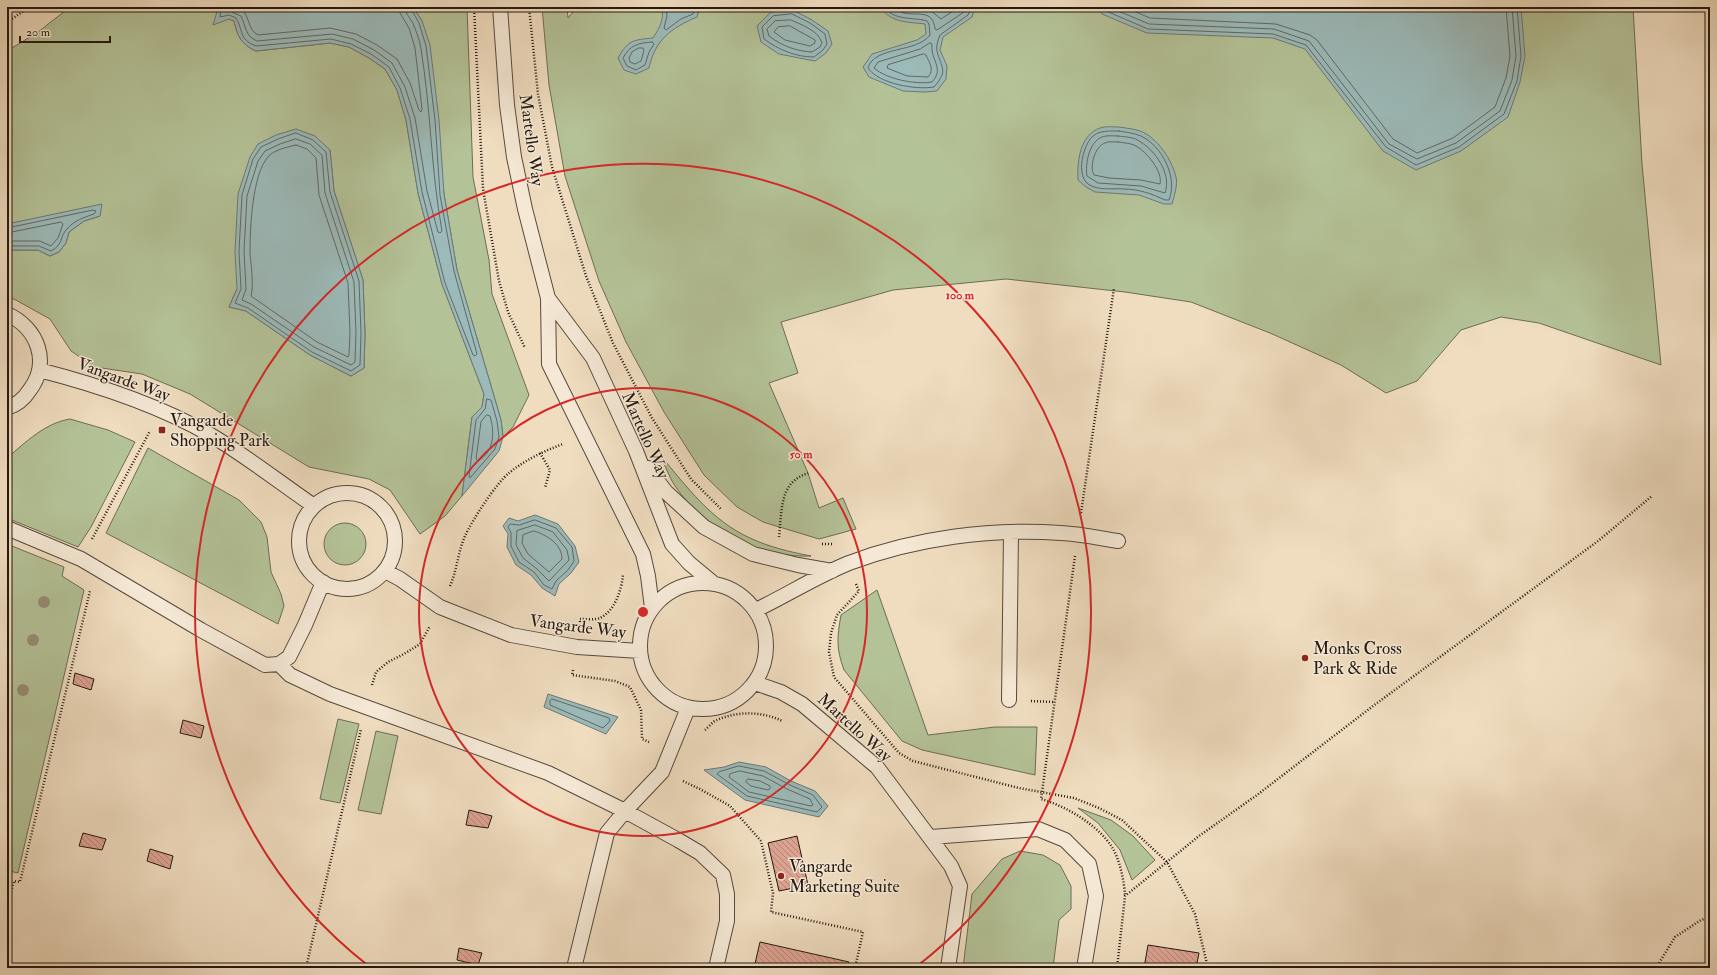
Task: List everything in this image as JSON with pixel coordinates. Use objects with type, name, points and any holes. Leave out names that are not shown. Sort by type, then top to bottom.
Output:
[{"type":"lane","name":"Martello Way","points":[[500,7],[507,105],[514,157],[525,209],[548,298],[549,364],[643,554],[648,576],[652,608]]},
{"type":"lane","name":"Martello Way","points":[[548,298],[593,358],[636,451],[672,544],[688,563],[713,582]]},
{"type":"lane","points":[[7,314],[17,318],[28,328],[36,341],[40,355],[39,370],[34,385],[24,398],[7,408]]},
{"type":"lane","name":"Vangarde Way","points":[[39,370],[121,394],[161,411],[208,434],[314,506]]},
{"type":"lane","points":[[636,451],[666,492],[704,527],[753,554],[798,565],[832,571]]},
{"type":"lane","points":[[340,493],[354,493],[368,497],[380,505],[389,516],[394,530],[396,544],[392,559],[385,571],[375,580],[362,586],[349,589],[335,587],[323,582],[311,573],[303,560],[299,546],[300,531],[305,517],[314,506],[326,497],[340,493]]},
{"type":"lane","points":[[7,528],[81,559],[201,630],[265,665],[279,664],[289,657],[305,625],[323,582]]},
{"type":"lane","points":[[1009,700],[1011,532]]},
{"type":"lane","points":[[756,610],[832,571],[867,557],[905,546],[960,536],[1011,532],[1078,534],[1118,542]]},
{"type":"lane","name":"Vangarde Way","points":[[385,571],[400,579],[440,607],[511,635],[577,647],[640,651]]},
{"type":"lane","points":[[696,582],[713,582],[735,591],[744,597],[756,610],[764,628],[767,647],[764,666],[755,683],[742,696],[725,706],[707,709],[688,708],[670,700],[655,687],[644,670],[640,651],[641,628],[652,608],[664,596],[679,587],[696,582]]},
{"type":"lane","points":[[279,664],[290,675],[366,708],[548,773],[625,812],[700,853],[723,875],[727,894],[727,921],[716,968]]},
{"type":"lane","name":"Martello Way","points":[[755,683],[780,692],[802,704],[877,767],[951,866],[960,886],[948,968]]},
{"type":"lane","points":[[574,968],[607,833],[662,772],[688,708]]},
{"type":"lane","points":[[931,838],[1038,829],[1065,840],[1089,864],[1096,896],[1084,968]]},
{"type":"path","points":[[7,22],[30,7]]},
{"type":"path","points":[[529,7],[538,94],[552,167],[586,276],[613,343],[652,418],[691,479],[726,512]]},
{"type":"path","points":[[1114,288],[1041,799],[1056,803],[1079,816],[1097,831],[1112,848],[1123,878],[1125,896],[1117,968]]},
{"type":"path","points":[[81,559],[161,411]]},
{"type":"path","points":[[306,968],[366,708],[376,672],[388,662],[420,644],[440,607],[454,576],[465,536],[484,504],[508,473],[540,453],[569,441]]},
{"type":"path","points":[[540,453],[550,470],[545,488]]},
{"type":"path","points":[[779,539],[782,513],[788,488],[794,481],[808,473]]},
{"type":"path","points":[[1125,896],[1198,836],[1258,795],[1373,706],[1598,540],[1652,496]]},
{"type":"path","points":[[772,537],[785,540]]},
{"type":"path","points":[[7,906],[14,881],[20,882],[91,587]]},
{"type":"path","points":[[837,615],[831,633],[828,652],[834,677],[899,753],[913,761],[1018,788],[1074,798],[1099,808],[1122,820],[1167,862],[1195,914],[1208,968]]},
{"type":"path","points":[[662,772],[700,789],[730,806],[762,841],[773,893],[771,912],[863,932],[856,968]]},
{"type":"path","points":[[1656,968],[1675,937],[1701,920],[1710,917]]},
{"type":"green space","points":[[70,7],[219,7],[218,8],[229,19],[234,21],[239,36],[244,43],[256,51],[330,43],[349,47],[385,69],[397,90],[406,120],[418,193],[442,284],[484,394],[482,407],[472,417],[462,496],[445,516],[420,534],[390,490],[369,479],[309,467],[190,394],[142,374],[95,367],[71,351],[50,319],[14,299],[7,299],[7,250],[38,250],[50,256],[59,252],[66,243],[69,232],[84,221],[100,216],[36,219],[7,224],[7,51],[38,32]],"holes":[[[330,150],[334,191],[363,280],[365,333],[364,368],[351,376],[310,355],[246,311],[229,307],[237,289]]]},
{"type":"green space","points":[[413,7],[467,7],[473,177],[489,260],[492,294],[529,395],[513,427],[503,437],[501,420],[457,270],[444,194],[422,21]]},
{"type":"green space","points":[[542,7],[567,7],[568,18],[577,7],[1633,7],[1642,164],[1661,365],[1539,323],[1501,317],[1461,330],[1417,381],[1386,393],[1341,365],[1270,333],[1191,302],[1125,292],[1006,279],[893,290],[781,322],[798,373],[769,383],[808,473],[819,508],[843,498],[856,529],[819,539],[763,522],[737,507],[704,475],[664,412],[626,342],[599,281],[565,176],[549,85]]},
{"type":"green space","points":[[70,419],[108,430],[135,442],[91,527],[78,547],[7,518],[7,458],[44,429],[61,421]]},
{"type":"green space","points":[[148,448],[239,500],[261,522],[267,537],[271,572],[281,594],[284,606],[278,624],[106,533]]},
{"type":"green space","points":[[661,456],[701,502],[736,531],[772,547],[811,556],[777,554],[760,550],[745,545],[725,534],[704,518],[685,499],[672,481]]},
{"type":"green space","points":[[341,523],[349,523],[357,526],[363,532],[366,544],[363,556],[357,562],[349,565],[341,565],[333,562],[327,556],[324,548],[324,540],[327,532],[333,526]]},
{"type":"green space","points":[[12,546],[64,567],[62,576],[84,590],[18,873],[9,871],[7,881],[7,566]]},
{"type":"green space","points":[[877,590],[928,735],[995,727],[1037,727],[1035,775],[922,750],[902,741],[844,670],[838,649],[841,615]]},
{"type":"green space","points":[[338,719],[359,724],[340,803],[320,799]]},
{"type":"green space","points":[[376,731],[398,736],[381,814],[358,810]]},
{"type":"green space","points":[[1078,808],[1111,820],[1133,836],[1155,860],[1132,880],[1120,850],[1098,823]]},
{"type":"green space","points":[[1020,851],[1043,855],[1060,865],[1071,886],[1071,909],[1059,920],[1053,968],[963,968],[972,894],[1002,859]]},
{"type":"water","points":[[219,7],[413,7],[422,21],[430,45],[439,120],[444,194],[457,270],[501,420],[503,437],[499,451],[462,496],[472,417],[482,407],[484,394],[442,284],[418,193],[406,120],[397,90],[385,69],[349,47],[330,43],[256,51],[247,46],[241,39],[234,21],[229,19],[213,25]]},
{"type":"water","points":[[662,7],[700,7],[697,17],[679,26],[660,42],[655,50],[649,68],[636,74],[624,70],[618,58],[628,44],[640,39],[653,38],[661,23]]},
{"type":"water","points":[[881,7],[975,7],[972,17],[943,37],[940,50],[947,66],[946,79],[937,91],[903,91],[869,77],[863,67],[872,54],[917,40],[926,34],[925,24],[894,19]]},
{"type":"water","points":[[1099,7],[1521,7],[1525,56],[1520,82],[1508,117],[1461,151],[1416,170],[1383,151],[1305,49],[1273,38],[1147,33],[1102,14]]},
{"type":"water","points":[[793,10],[812,20],[828,31],[832,44],[826,53],[815,61],[779,54],[761,42],[757,26],[771,12]]},
{"type":"water","points":[[1102,127],[1119,127],[1138,130],[1146,134],[1163,150],[1171,163],[1176,177],[1176,187],[1172,204],[1164,204],[1139,195],[1095,192],[1078,180],[1079,157],[1088,136],[1093,131]]},
{"type":"water","points":[[296,129],[315,136],[330,150],[334,191],[363,280],[365,333],[364,368],[351,376],[310,355],[246,311],[229,307],[237,289],[235,252],[238,194],[250,157],[258,144],[276,135]]},
{"type":"water","points":[[102,204],[100,216],[84,221],[69,232],[66,243],[59,252],[50,256],[38,250],[7,250],[7,224]]},
{"type":"water","points":[[535,515],[558,524],[575,546],[579,562],[571,573],[559,584],[555,596],[542,588],[531,575],[516,565],[507,547],[508,534],[503,526],[509,518],[518,521]]},
{"type":"water","points":[[548,694],[618,717],[606,734],[544,707]]},
{"type":"water","points":[[739,762],[766,767],[791,781],[815,791],[828,806],[819,817],[745,800],[704,770],[724,767]]},
{"type":"building","points":[[75,673],[94,679],[91,690],[73,684]]},
{"type":"building","points":[[183,720],[204,726],[201,738],[180,733]]},
{"type":"building","points":[[469,810],[492,816],[488,828],[466,825]]},
{"type":"building","points":[[83,833],[106,839],[102,850],[79,846]]},
{"type":"building","points":[[797,836],[808,885],[779,891],[768,843]]},
{"type":"building","points":[[150,849],[173,856],[170,869],[147,861]]},
{"type":"building","points":[[760,942],[849,962],[848,968],[754,968]]},
{"type":"building","points":[[1148,945],[1199,953],[1196,968],[1144,968]]},
{"type":"building","points":[[459,948],[482,953],[478,965],[457,960]]},
{"type":"place","name":"Vangarde Shopping Park","points":[[162,430]]},
{"type":"place","name":"Monks Cross Park & Ride","points":[[1305,658]]},
{"type":"place","name":"Vangarde Marketing Suite","points":[[781,876]]}]
